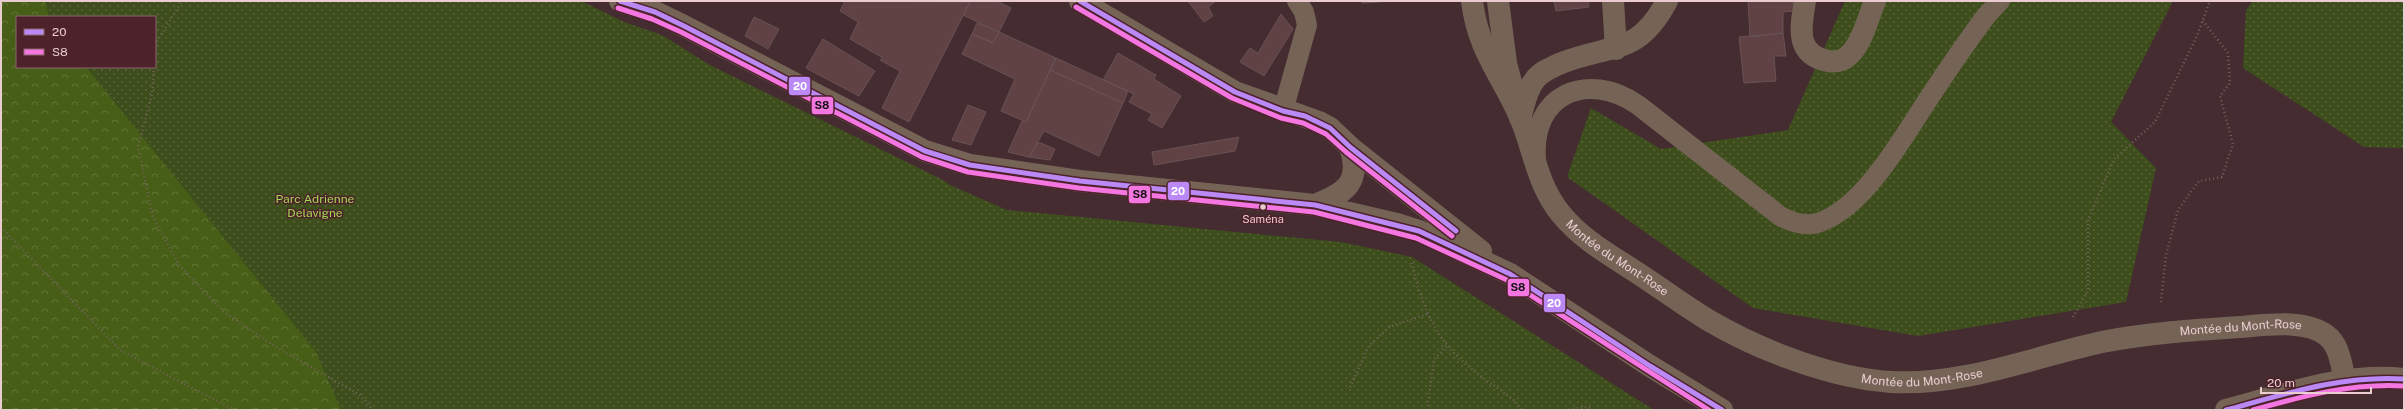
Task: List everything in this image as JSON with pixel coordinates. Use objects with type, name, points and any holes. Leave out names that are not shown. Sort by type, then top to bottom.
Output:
[{"type":"street","points":[[620,1],[655,12],[684,26],[925,151],[940,157],[970,165],[1080,181],[1315,204],[1376,217],[1419,231],[1510,274]]},
{"type":"street","points":[[1080,1],[1222,84],[1251,99],[1283,111],[1320,122],[1330,128],[1350,148],[1510,274],[1650,366],[1722,410]]},
{"type":"street","points":[[1472,1],[1481,45],[1520,118]]},
{"type":"street","points":[[1498,1],[1506,63],[1520,118],[1537,169]]},
{"type":"street","points":[[1613,1],[1616,49]]},
{"type":"street","points":[[1520,118],[1528,93],[1538,76],[1566,62],[1628,45],[1645,33],[1667,1]]},
{"type":"street","points":[[1805,1],[1801,33],[1802,41],[1807,50],[1815,56],[1831,62],[1844,60],[1854,49],[1875,1]]},
{"type":"street","points":[[1315,204],[1334,197],[1348,186],[1354,168],[1350,148]]},
{"type":"street","name":"Montée du Mont-Rose","points":[[1537,169],[1550,198],[1564,218],[1586,238],[1709,320],[1770,350],[1834,371],[1864,378],[1892,382],[1922,382],[1958,377],[2102,342],[2158,333],[2256,325],[2308,327],[2327,335],[2334,343],[2345,380]]},
{"type":"street","points":[[2226,410],[2345,380],[2368,377],[2404,379]]},
{"type":"lane","points":[[1283,111],[1307,25],[1304,12],[1297,1]]},
{"type":"lane","name":"Montée du Mont-Rose","points":[[1537,169],[1535,146],[1537,132],[1547,110],[1555,101],[1571,92],[1599,88],[1619,93],[1638,104],[1780,216],[1802,224],[1822,222],[1843,210],[1860,195],[1898,144],[1982,21],[2000,1]]},
{"type":"path","points":[[156,43],[182,1]]},
{"type":"path","points":[[2051,355],[2088,291],[2088,220],[2114,159],[2155,122],[2197,36],[2210,1]]},
{"type":"path","points":[[2158,333],[2166,255],[2178,210],[2199,181],[2222,177],[2233,144],[2220,96],[2230,83],[2228,53],[2203,21]]},
{"type":"path","points":[[154,68],[152,94],[138,146],[153,218],[179,265],[224,312],[279,349],[360,395],[373,410]]},
{"type":"path","points":[[1,227],[120,350],[234,410]]},
{"type":"path","points":[[1419,231],[1412,264],[1428,314],[1448,346],[1515,401],[1522,410]]},
{"type":"path","points":[[1350,387],[1369,346],[1389,327],[1428,314]]},
{"type":"path","points":[[1427,410],[1434,360],[1448,346]]},
{"type":"path","points":[[1566,410],[1587,407],[1593,410]]},
{"type":"green space","name":"Parc Adrienne Delavigne","points":[[1,1],[581,1],[624,22],[662,35],[708,64],[943,180],[950,185],[1007,210],[1341,242],[1412,257],[1654,410],[1,410]]},
{"type":"green space","points":[[1,1],[45,1],[49,16],[16,16],[16,68],[87,68],[316,352],[341,410],[1,410]]},
{"type":"green space","points":[[1845,1],[2173,1],[2111,122],[2156,168],[2126,302],[1918,336],[1753,308],[1567,177],[1591,108],[1661,149],[1788,130]]},
{"type":"green space","points":[[2253,1],[2404,1],[2404,148],[2364,147],[2243,68],[2246,10]]},
{"type":"building","points":[[845,1],[970,2],[909,122],[882,108],[900,71],[880,60],[883,58],[850,39],[858,22],[840,11]]},
{"type":"building","points":[[971,1],[997,1],[1011,8],[999,32],[963,15]]},
{"type":"building","points":[[1188,1],[1216,1],[1208,7],[1213,16],[1204,22]]},
{"type":"building","points":[[1362,1],[1393,1],[1362,3]]},
{"type":"building","points":[[1554,1],[1588,1],[1589,7],[1556,11]]},
{"type":"building","points":[[1748,1],[1793,1],[1794,11],[1783,12],[1783,33],[1750,37]]},
{"type":"building","points":[[1281,14],[1293,29],[1264,76],[1240,62],[1250,48],[1258,53]]},
{"type":"building","points":[[754,17],[779,29],[768,49],[745,36]]},
{"type":"building","points":[[977,23],[999,32],[993,43],[972,34]]},
{"type":"building","points":[[999,32],[1056,58],[1026,122],[1001,111],[1015,79],[962,54],[972,34],[993,43]]},
{"type":"building","points":[[1783,33],[1786,56],[1774,56],[1776,81],[1744,83],[1739,37]]},
{"type":"building","points":[[823,39],[875,71],[859,96],[806,68]]},
{"type":"building","points":[[1118,53],[1156,75],[1154,79],[1181,96],[1162,128],[1148,120],[1152,114],[1129,102],[1134,94],[1103,80]]},
{"type":"building","points":[[1056,58],[1128,91],[1123,103],[1050,70]]},
{"type":"building","points":[[1050,70],[1123,103],[1099,156],[1044,131],[1029,157],[1008,152],[1022,121],[1026,122]]},
{"type":"building","points":[[968,105],[986,112],[971,145],[952,140]]},
{"type":"building","points":[[1239,137],[1235,151],[1154,165],[1152,152]]},
{"type":"building","points":[[1038,142],[1055,149],[1050,160],[1029,157]]},
{"type":"transit line","name":"20","points":[[620,1],[655,12],[684,26],[925,151],[970,165],[1080,181],[1315,205],[1419,231],[1510,274],[1650,366],[1722,410]]},
{"type":"transit line","name":"20","points":[[1080,1],[1235,92],[1283,111],[1305,116],[1330,128],[1350,147],[1456,231]]},
{"type":"transit line","name":"S8","points":[[1076,7],[1232,98],[1281,118],[1303,123],[1326,134],[1346,152],[1452,236]]},
{"type":"transit line","name":"S8","points":[[618,8],[652,19],[681,32],[922,157],[968,172],[1079,188],[1314,212],[1416,238],[1507,280],[1709,410]]},
{"type":"transit line","name":"20","points":[[2226,410],[2292,392],[2336,383],[2358,380],[2404,379]]},
{"type":"transit line","name":"S8","points":[[2253,410],[2309,395],[2327,392],[2365,387],[2404,386]]},
{"type":"place","name":"Saména","points":[[1263,207]]}]
